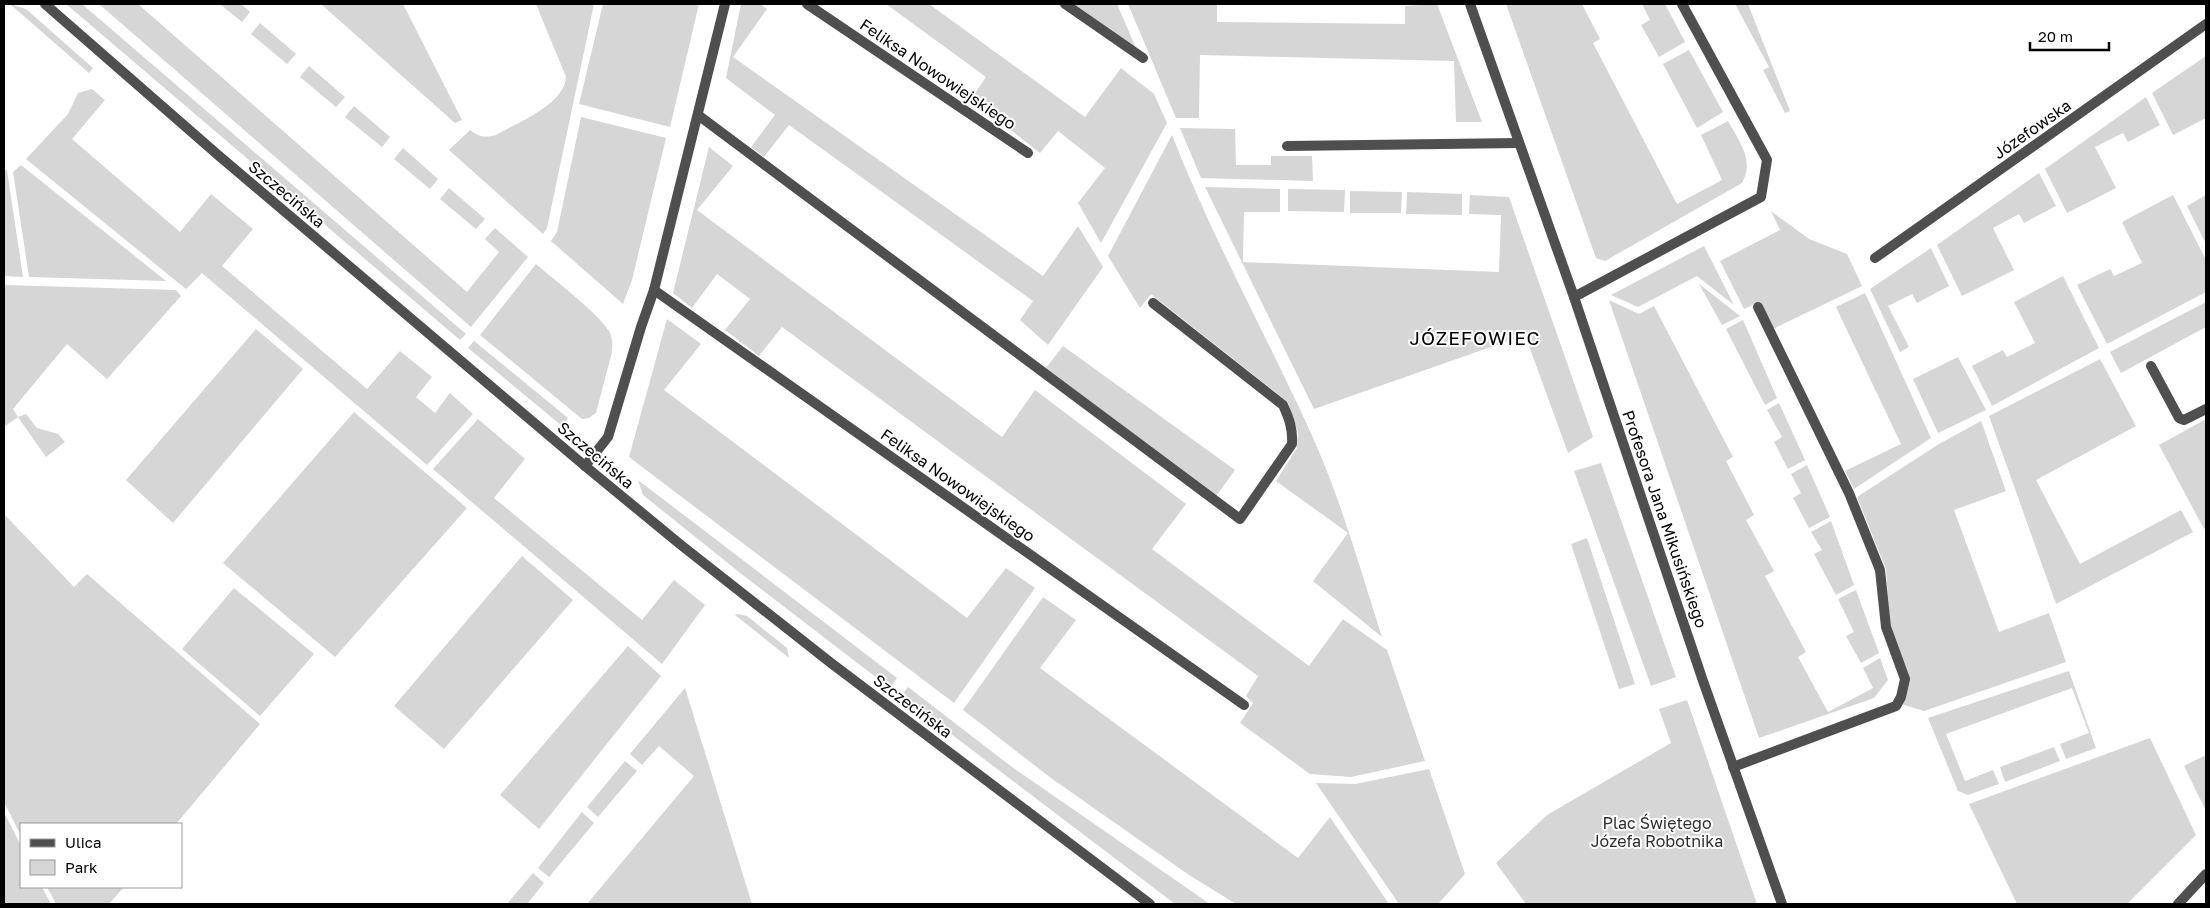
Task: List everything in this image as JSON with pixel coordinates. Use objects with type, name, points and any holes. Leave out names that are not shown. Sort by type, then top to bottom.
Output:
[{"type":"street","name":"Szczecińska","points":[[44,4],[585,466],[831,663],[1150,904]]},
{"type":"street","points":[[585,466],[608,437],[654,290],[725,4]]},
{"type":"street","name":"Feliksa Nowowiejskiego","points":[[807,4],[1028,153]]},
{"type":"street","points":[[1065,4],[1143,58]]},
{"type":"street","name":"Profesora Jana Mikusińskiego","points":[[1470,4],[1574,297],[1733,767],[1782,904]]},
{"type":"street","points":[[1574,297],[1761,197],[1767,160],[1682,4]]},
{"type":"street","name":"Józefowska","points":[[1875,258],[2206,24]]},
{"type":"street","points":[[698,115],[1240,519],[1292,444],[1293,431],[1289,419],[1283,405],[1153,303]]},
{"type":"street","points":[[1287,146],[1519,143]]},
{"type":"street","name":"Feliksa Nowowiejskiego","points":[[654,290],[1244,705]]},
{"type":"street","points":[[1733,767],[1896,706],[1901,697],[1905,679],[1886,627],[1880,570],[1849,492],[1758,307]]},
{"type":"street","points":[[2151,366],[2179,418],[2184,420],[2206,409]]},
{"type":"street","points":[[2178,904],[2206,874]]},
{"type":"green space","points":[[10,4],[26,9],[93,68],[89,73]]},
{"type":"green space","points":[[66,4],[82,4],[466,334],[460,340]]},
{"type":"green space","points":[[99,4],[138,4],[467,292],[499,252],[485,239],[495,228],[528,257],[471,327]]},
{"type":"green space","points":[[220,4],[241,4],[250,12],[242,22]]},
{"type":"green space","points":[[321,4],[403,4],[462,120],[455,123]]},
{"type":"green space","points":[[536,4],[594,4],[547,228],[543,234],[449,150],[470,130],[485,137],[496,135],[538,112],[557,96],[563,87],[566,77]]},
{"type":"green space","points":[[603,4],[699,4],[670,127],[579,104]]},
{"type":"green space","points":[[741,4],[760,4],[767,9],[733,57],[1043,276],[1078,226],[1103,267],[1048,345],[1020,320],[1033,301],[789,125],[764,157],[751,147],[775,115],[726,78]]},
{"type":"green space","points":[[886,4],[929,4],[1085,117],[1121,68],[1154,94],[1167,123],[1101,243],[1078,203],[1105,168],[1058,131],[1040,153],[971,99],[986,77]]},
{"type":"green space","points":[[1074,4],[1117,4],[1136,48]]},
{"type":"green space","points":[[1128,4],[1217,4],[1217,22],[1405,24],[1405,6],[1437,4],[1482,122],[1456,122],[1454,61],[1200,55],[1199,118],[1176,118]]},
{"type":"green space","points":[[1506,4],[1582,4],[1600,39],[1593,43],[1677,204],[1722,180],[1701,135],[1728,121],[1741,144],[1746,159],[1746,175],[1742,183],[1605,261],[1596,258]]},
{"type":"green space","points":[[1642,4],[1665,4],[1685,42],[1659,57],[1641,25],[1650,20]]},
{"type":"green space","points":[[1735,4],[1748,4],[1790,111],[1785,113],[1763,70],[1769,67]]},
{"type":"green space","points":[[260,23],[296,54],[287,64],[251,34]]},
{"type":"green space","points":[[1689,50],[1723,112],[1697,128],[1663,64]]},
{"type":"green space","points":[[2206,56],[2206,118],[2173,135],[2152,93]]},
{"type":"green space","points":[[309,66],[345,97],[336,107],[300,77]]},
{"type":"green space","points":[[92,89],[105,100],[72,139],[180,232],[211,194],[253,229],[222,266],[367,389],[400,351],[432,377],[416,397],[435,413],[450,393],[473,414],[427,465],[202,273],[186,289],[26,159],[68,114],[78,93]]},
{"type":"green space","points":[[2146,97],[2160,125],[2128,142],[2123,133],[2095,147],[2116,188],[2067,213],[2045,169]]},
{"type":"green space","points":[[354,106],[390,137],[382,147],[345,117]]},
{"type":"green space","points":[[581,117],[666,138],[632,280],[623,304],[551,241],[557,232]]},
{"type":"green space","points":[[1180,128],[1235,129],[1236,165],[1271,165],[1271,156],[1312,156],[1313,181],[1201,178]]},
{"type":"green space","points":[[1172,135],[1205,213],[1314,440],[1351,538],[1382,637],[1313,581],[1348,533],[1276,481],[1297,448],[1298,433],[1288,402],[1151,294],[1140,308],[1108,256]]},
{"type":"green space","points":[[709,147],[733,166],[697,210],[1002,437],[1035,390],[1186,504],[1152,549],[1309,666],[1343,619],[1387,650],[1425,761],[1351,777],[1310,774],[1240,723],[1253,703],[1246,696],[1258,676],[782,327],[759,356],[725,330],[750,299],[717,274],[692,308],[673,293]]},
{"type":"green space","points":[[403,148],[438,179],[430,189],[394,159]]},
{"type":"green space","points":[[21,165],[166,281],[29,277],[13,172]]},
{"type":"green space","points":[[7,170],[23,277],[4,276],[4,171]]},
{"type":"green space","points":[[2039,173],[2056,206],[2024,223],[2019,214],[1993,228],[2014,270],[1962,296],[1937,245]]},
{"type":"green space","points":[[1205,187],[1280,189],[1280,212],[1244,212],[1243,262],[1499,272],[1501,215],[1469,214],[1470,195],[1509,197],[1593,437],[1568,453],[1525,335],[1314,409]]},
{"type":"green space","points":[[449,188],[485,219],[476,229],[440,199]]},
{"type":"green space","points":[[1288,189],[1345,190],[1344,212],[1288,211]]},
{"type":"green space","points":[[1350,191],[1402,192],[1401,213],[1350,213]]},
{"type":"green space","points":[[1407,192],[1462,194],[1462,215],[1406,214]]},
{"type":"green space","points":[[2173,195],[2206,260],[2206,292],[2107,344],[2077,285],[2110,269],[2114,276],[2142,263],[2122,222]]},
{"type":"green space","points":[[2206,195],[2206,244],[2187,206]]},
{"type":"green space","points":[[1771,211],[1809,239],[1847,254],[1862,286],[1773,329],[1759,302],[1744,309],[1720,261],[1780,230]]},
{"type":"green space","points":[[1704,246],[1734,305],[1697,276],[1638,307],[1611,295]]},
{"type":"green space","points":[[1931,248],[1949,286],[1917,303],[1912,294],[1888,306],[1909,347],[1900,352],[1870,289]]},
{"type":"green space","points":[[536,264],[587,307],[605,325],[610,333],[612,353],[596,413],[589,418],[582,419],[480,335]]},
{"type":"green space","points":[[2063,276],[2099,348],[1992,406],[1972,366],[2003,350],[2007,357],[2035,343],[2014,302]]},
{"type":"green space","points":[[1699,284],[1740,316],[1722,325]]},
{"type":"green space","points":[[4,285],[176,290],[181,296],[107,379],[67,344],[13,409],[18,417],[4,427]]},
{"type":"green space","points":[[1865,293],[1931,438],[1854,489],[1845,471],[1901,444],[1836,307]]},
{"type":"green space","points":[[1609,300],[1639,314],[1654,306],[1733,457],[1726,461],[1754,515],[1746,520],[1774,571],[1765,576],[1806,652],[1798,657],[1828,712],[1873,688],[1863,668],[1880,658],[1888,680],[1874,698],[1759,738]]},
{"type":"green space","points":[[2206,302],[2206,327],[2121,373],[2110,352]]},
{"type":"green space","points":[[667,319],[701,344],[664,390],[967,618],[1006,568],[1035,588],[954,703],[629,457]]},
{"type":"green space","points":[[1743,320],[1777,398],[1765,405],[1726,329]]},
{"type":"green space","points":[[256,329],[303,369],[173,523],[126,480]]},
{"type":"green space","points":[[474,341],[568,418],[562,426],[468,348]]},
{"type":"green space","points":[[1063,346],[1235,470],[1216,496],[1046,368]]},
{"type":"green space","points":[[1958,357],[1986,410],[1938,433],[1913,379]]},
{"type":"green space","points":[[2100,359],[2136,426],[2036,480],[2080,564],[2181,510],[2193,532],[2056,604],[1989,416]]},
{"type":"green space","points":[[1779,403],[1805,460],[1788,469],[1774,442],[1782,437],[1767,410]]},
{"type":"green space","points":[[354,412],[467,508],[335,657],[223,563]]},
{"type":"green space","points":[[26,414],[37,428],[58,434],[65,442],[46,457],[18,417]]},
{"type":"green space","points":[[478,419],[525,459],[494,498],[642,620],[674,580],[705,605],[662,664],[433,469]]},
{"type":"green space","points":[[2206,419],[2206,528],[2204,529],[2159,445]]},
{"type":"green space","points":[[1981,421],[2006,491],[1954,510],[1999,632],[2049,613],[2066,662],[1924,711],[1901,704],[1906,698],[1890,625],[1886,569],[1857,497],[1939,444]]},
{"type":"green space","points":[[1601,463],[1676,677],[1651,686],[1574,471]]},
{"type":"green space","points":[[1807,465],[1830,517],[1809,528],[1793,498],[1801,493],[1791,474]]},
{"type":"green space","points":[[638,480],[897,678],[890,688],[744,576],[643,495]]},
{"type":"green space","points":[[4,514],[74,587],[87,574],[260,724],[177,823],[20,823],[20,834],[4,802]]},
{"type":"green space","points":[[1831,521],[1854,585],[1836,595],[1814,554],[1822,550],[1811,532]]},
{"type":"green space","points":[[1587,538],[1635,684],[1619,689],[1571,544]]},
{"type":"green space","points":[[522,556],[573,600],[444,749],[394,706]]},
{"type":"green space","points":[[234,588],[314,654],[260,716],[182,649]]},
{"type":"green space","points":[[1856,590],[1879,653],[1861,663],[1846,636],[1854,632],[1838,599]]},
{"type":"green space","points":[[1043,597],[1076,620],[1040,668],[1298,858],[1330,817],[1389,904],[1236,904],[1189,875],[1051,778],[963,710]]},
{"type":"green space","points":[[735,615],[747,616],[787,648],[789,658]]},
{"type":"green space","points":[[628,646],[661,676],[539,829],[500,795]]},
{"type":"green space","points":[[2069,671],[2096,748],[2066,759],[2060,744],[2089,733],[2072,688],[1946,734],[1965,781],[1993,770],[1999,784],[1968,795],[1958,791],[1928,718]]},
{"type":"green space","points":[[908,687],[1012,767],[1210,904],[1175,904],[901,696]]},
{"type":"green space","points":[[685,688],[752,904],[587,904],[694,776],[659,746],[642,765],[630,754]]},
{"type":"green space","name":"Plac Świętego Józefa Robotnika","points":[[1687,700],[1757,904],[1526,904],[1496,863],[1547,815],[1671,743],[1659,709]]},
{"type":"green space","points":[[2150,738],[2196,835],[2127,904],[2017,904],[1969,804]]},
{"type":"green space","points":[[2054,747],[2060,761],[2005,782],[2000,767]]},
{"type":"green space","points":[[2206,755],[2206,811],[2184,766]]},
{"type":"green space","points":[[625,761],[637,771],[598,817],[587,807]]},
{"type":"green space","points":[[1429,769],[1465,874],[1438,904],[1399,904],[1316,783],[1355,784]]},
{"type":"green space","points":[[4,812],[20,844],[20,888],[43,888],[51,904],[4,904]]},
{"type":"green space","points":[[582,812],[594,823],[549,877],[538,868]]},
{"type":"green space","points":[[533,873],[544,883],[527,904],[507,904]]},
{"type":"green space","points":[[48,888],[123,888],[109,904],[56,904]]},
{"type":"district","name":"JÓZEFOWIEC","points":[[1475,337]]}]
